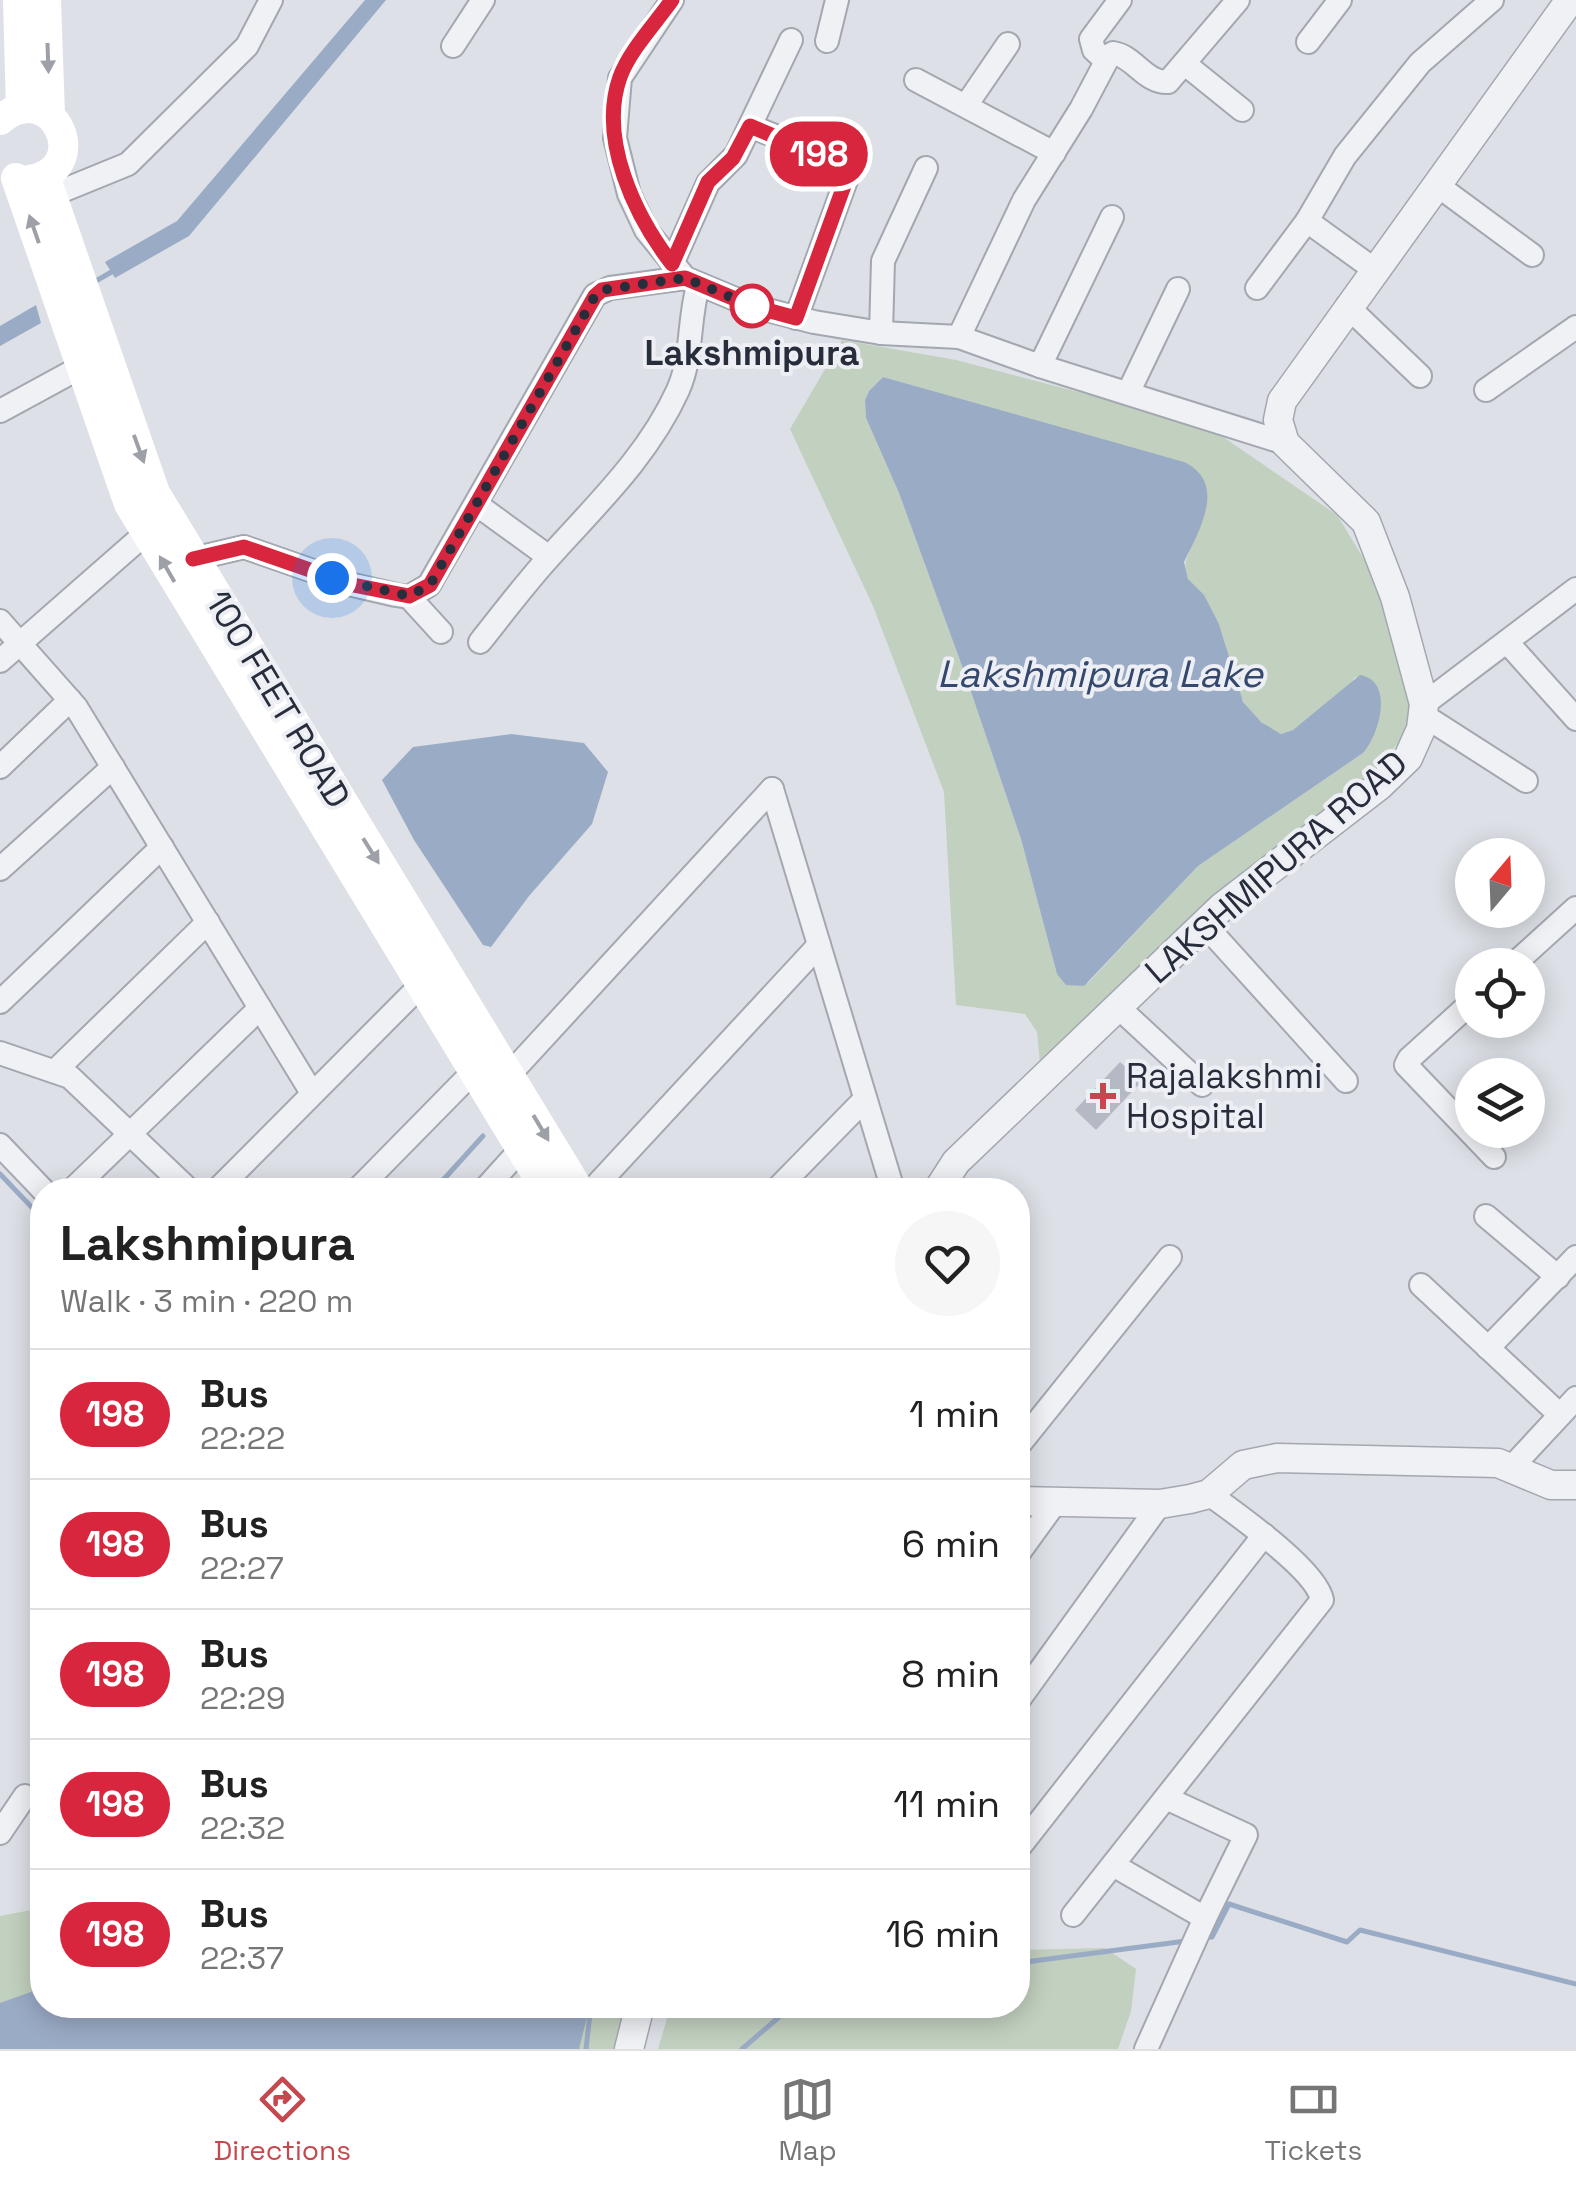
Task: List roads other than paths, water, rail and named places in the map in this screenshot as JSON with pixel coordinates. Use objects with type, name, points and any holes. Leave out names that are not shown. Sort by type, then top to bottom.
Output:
[{"type":"main road","points":[[18,0],[24,115]]},
{"type":"main road","points":[[24,115],[46,0]]},
{"type":"main road","points":[[24,115],[62,131],[64,152],[54,170],[28,179]]},
{"type":"main road","name":"100 FEET ROAD","points":[[28,179],[94,362],[129,504],[539,1178]]},
{"type":"main road","name":"100 FEET ROAD","points":[[94,362],[154,493],[571,1178]]},
{"type":"street","points":[[28,179],[128,164],[247,46],[271,0]]},
{"type":"street","points":[[453,46],[483,0]]},
{"type":"street","points":[[672,0],[620,78],[615,138],[629,194],[646,230],[685,276],[796,318],[881,333],[959,338],[1285,443]]},
{"type":"street","points":[[827,41],[838,0]]},
{"type":"street","points":[[1106,61],[1094,50],[1091,39],[1120,0]]},
{"type":"street","points":[[959,338],[1041,168],[1112,53],[1122,54],[1154,80],[1173,80],[1238,0]]},
{"type":"street","points":[[1308,42],[1340,0]]},
{"type":"street","points":[[1257,288],[1308,221],[1345,156],[1420,64],[1492,0]]},
{"type":"street","points":[[1285,443],[1278,420],[1282,401],[1570,0]]},
{"type":"street","points":[[480,642],[654,435],[683,375],[691,348],[685,276],[708,182],[733,158],[791,40]]},
{"type":"street","points":[[967,104],[1008,44]]},
{"type":"street","points":[[1185,64],[1242,110]]},
{"type":"street","points":[[916,80],[1054,152]]},
{"type":"street","points":[[750,126],[844,164],[849,172],[796,318]]},
{"type":"street","points":[[881,333],[881,268],[926,168]]},
{"type":"street","points":[[1437,185],[1532,256]]},
{"type":"street","points":[[1040,366],[1112,217]]},
{"type":"street","points":[[1308,221],[1375,270]]},
{"type":"street","points":[[409,596],[430,585],[595,296],[610,288],[685,276]]},
{"type":"street","points":[[1129,391],[1178,289]]},
{"type":"street","points":[[1347,306],[1420,376]]},
{"type":"street","points":[[1486,390],[1576,327]]},
{"type":"street","points":[[0,411],[94,362]]},
{"type":"street","name":"LAKSHMIPURA ROAD","points":[[946,1178],[956,1162],[1222,907],[1408,758],[1421,729],[1424,710],[1395,597],[1366,522],[1285,443]]},
{"type":"street","points":[[476,504],[549,557]]},
{"type":"street","points":[[0,662],[146,533]]},
{"type":"street","points":[[193,559],[244,547],[353,585],[409,596],[440,632]]},
{"type":"street","points":[[1526,781],[1424,710],[1576,590]]},
{"type":"street","points":[[0,621],[70,700],[312,1093]]},
{"type":"street","points":[[1508,642],[1575,714]]},
{"type":"street","points":[[0,767],[70,700]]},
{"type":"street","points":[[0,870],[113,767]]},
{"type":"street","points":[[509,1076],[772,789],[888,1178]]},
{"type":"street","points":[[0,1002],[162,847]]},
{"type":"street","points":[[1532,948],[1576,908]]},
{"type":"street","points":[[55,1072],[208,922]]},
{"type":"street","points":[[1204,924],[1346,1081]]},
{"type":"street","points":[[603,1178],[819,944]]},
{"type":"street","points":[[229,1178],[421,985]]},
{"type":"street","points":[[1118,1007],[1202,1086]]},
{"type":"street","points":[[84,1178],[260,1008]]},
{"type":"street","points":[[1455,1017],[1406,1066],[1494,1157]]},
{"type":"street","points":[[0,1053],[70,1077],[177,1178]]},
{"type":"street","points":[[369,1178],[474,1071]]},
{"type":"street","points":[[788,1178],[865,1099]]},
{"type":"street","points":[[0,1145],[32,1178]]},
{"type":"street","points":[[495,1178],[521,1149]]},
{"type":"street","points":[[1486,1216],[1558,1276]]},
{"type":"street","points":[[1030,1431],[1170,1258]]},
{"type":"street","points":[[1488,1348],[1576,1258]]},
{"type":"street","points":[[1421,1286],[1488,1348],[1568,1406],[1510,1468]]},
{"type":"street","points":[[1030,1502],[1160,1504],[1210,1494],[1243,1464],[1277,1458],[1498,1462],[1551,1486],[1576,1485]]},
{"type":"street","points":[[1073,1915],[1322,1600],[1318,1587],[1264,1535],[1210,1494]]},
{"type":"street","points":[[1030,1537],[1055,1503]]},
{"type":"street","points":[[1030,1685],[1160,1504]]},
{"type":"street","points":[[1030,1834],[1264,1535]]},
{"type":"street","points":[[0,1834],[24,1796]]},
{"type":"street","points":[[1146,2049],[1246,1835],[1166,1798]]},
{"type":"street","points":[[1113,1865],[1205,1918]]},
{"type":"street","points":[[629,2049],[637,2018]]},
{"type":"water","points":[[365,0],[386,0],[189,236],[115,278],[105,262],[177,221]]},
{"type":"water","points":[[36,305],[41,323],[0,346],[0,326]]},
{"type":"water","name":"Lakshmipura Lake","points":[[883,377],[1184,462],[1205,482],[1207,495],[1202,522],[1184,562],[1188,579],[1204,595],[1219,624],[1243,702],[1261,722],[1281,734],[1293,730],[1360,675],[1371,679],[1381,698],[1378,722],[1363,753],[1198,866],[1084,986],[1066,985],[1057,974],[1021,839],[966,677],[899,493],[866,418],[865,400]]},
{"type":"water","points":[[511,734],[584,743],[608,772],[592,824],[491,947],[483,945],[414,840],[382,780],[413,747]]},
{"type":"water","points":[[30,1992],[30,2018],[587,2018],[579,2049],[0,2049],[0,2003]]},
{"type":"waterway","points":[[94,282],[115,270]]},
{"type":"waterway","points":[[445,1178],[483,1136]]},
{"type":"waterway","points":[[0,1174],[30,1205]]},
{"type":"waterway","points":[[1202,1938],[1212,1937],[1229,1904],[1347,1942],[1360,1930],[1576,1984]]},
{"type":"waterway","points":[[1030,1961],[1186,1941]]},
{"type":"waterway","points":[[586,2049],[590,2018]]},
{"type":"waterway","points":[[742,2049],[778,2018]]},
{"type":"place","name":"Lakshmipura","points":[[752,306]]},
{"type":"place","name":"Rajalakshmi Hospital","points":[[1103,1096]]}]
